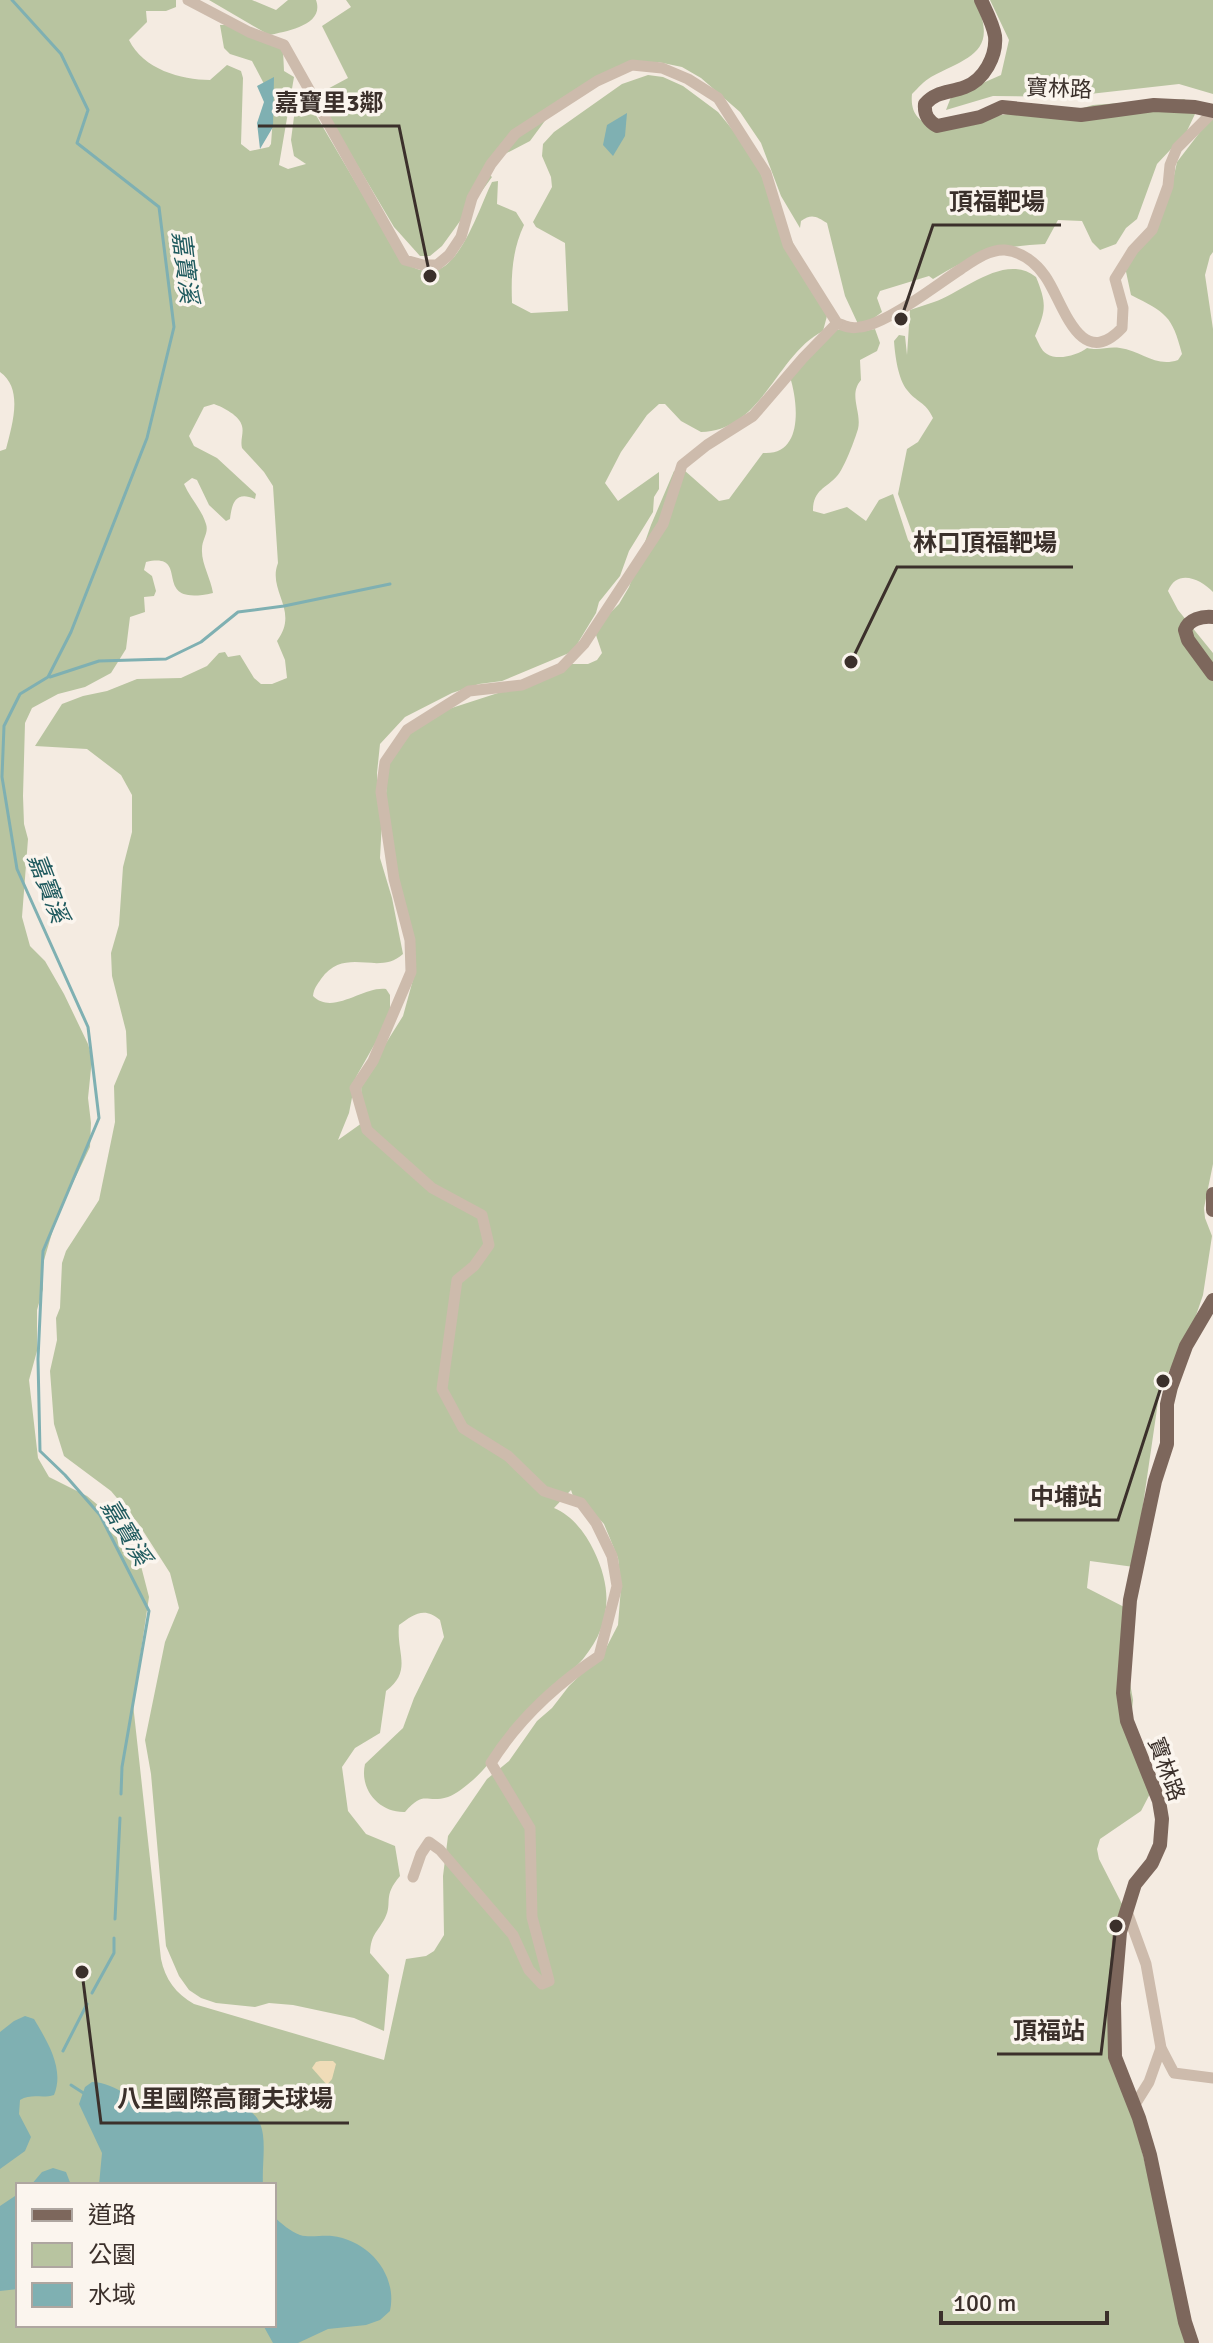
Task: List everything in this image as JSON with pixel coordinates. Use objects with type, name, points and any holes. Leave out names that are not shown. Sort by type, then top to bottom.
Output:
[{"type":"main road","name":"寶林路","points":[[981,0],[995,34],[990,64],[974,83],[943,91],[925,104],[930,122],[937,126],[980,117],[1002,107],[1081,115],[1154,105],[1213,112]]},
{"type":"main road","points":[[1213,617],[1198,618],[1185,630],[1188,640],[1213,674]]},
{"type":"main road","points":[[1213,1194],[1213,1210]]},
{"type":"main road","name":"寶林路","points":[[1192,2343],[1176,2283],[1160,2194],[1134,2106],[1115,2057],[1116,1978],[1120,1932],[1126,1909],[1135,1884],[1152,1863],[1160,1845],[1162,1819],[1159,1801],[1127,1721],[1123,1693],[1130,1600],[1155,1481],[1167,1444],[1167,1404],[1171,1387],[1186,1346],[1213,1300]]},
{"type":"street","points":[[188,0],[249,32],[284,45],[405,260],[423,265],[437,265],[449,255],[461,237],[472,198],[491,164],[515,134],[597,81],[632,65],[662,68],[688,79],[718,98],[766,173],[788,245],[837,323],[848,328],[875,324],[977,258],[1006,250],[1034,262],[1047,278],[1073,330],[1098,342],[1113,337],[1122,328],[1123,308],[1115,279],[1133,250],[1152,230],[1168,186],[1170,165],[1177,148],[1213,112]]},
{"type":"street","points":[[413,1877],[429,1842],[440,1850],[513,1935],[529,1970],[542,1984],[549,1981],[532,1917],[530,1828],[491,1763],[503,1743],[563,1681],[599,1656],[617,1586],[612,1556],[596,1523],[581,1503],[544,1491],[508,1456],[463,1428],[442,1389],[457,1280],[474,1266],[489,1245],[482,1215],[432,1188],[367,1130],[355,1088],[373,1061],[411,972],[410,940],[394,879],[381,792],[385,762],[407,730],[469,691],[522,685],[561,668],[584,644],[663,524],[682,465],[753,416],[837,323]]},
{"type":"street","points":[[1126,1909],[1146,1964],[1161,2048],[1174,2073],[1213,2078]]},
{"type":"street","points":[[1134,2106],[1149,2082],[1161,2048]]},
{"type":"green space","points":[[0,0],[176,0],[176,7],[166,11],[146,11],[147,22],[129,40],[143,58],[175,75],[210,80],[227,65],[241,71],[241,144],[250,151],[271,144],[274,103],[252,61],[230,54],[224,48],[220,25],[232,25],[283,50],[284,71],[294,77],[279,165],[288,169],[306,164],[294,156],[291,140],[295,109],[307,100],[403,263],[426,271],[434,271],[453,258],[469,233],[492,182],[498,181],[497,204],[516,212],[524,225],[513,263],[512,303],[531,313],[568,311],[565,243],[536,227],[533,222],[552,187],[542,156],[543,144],[554,132],[622,84],[648,75],[663,77],[683,86],[718,112],[750,151],[827,316],[823,331],[807,342],[740,419],[722,428],[701,432],[681,421],[665,404],[659,404],[647,415],[621,452],[605,483],[618,501],[659,472],[659,489],[654,497],[653,512],[629,551],[620,576],[599,602],[596,613],[569,653],[502,681],[479,684],[452,693],[405,717],[380,744],[377,773],[382,820],[380,858],[403,954],[383,963],[341,964],[321,979],[314,991],[313,996],[330,1003],[377,989],[386,989],[390,995],[390,1017],[356,1077],[349,1113],[338,1140],[362,1123],[361,1083],[403,1016],[414,976],[386,794],[389,755],[427,716],[498,693],[559,664],[588,664],[597,660],[602,653],[596,635],[598,625],[619,604],[629,587],[674,471],[684,470],[719,501],[729,499],[763,453],[776,452],[786,446],[792,437],[796,413],[790,377],[833,329],[859,332],[875,329],[880,343],[877,351],[860,360],[861,380],[855,398],[858,429],[843,467],[815,498],[813,511],[824,514],[847,507],[866,521],[879,500],[893,494],[908,540],[921,557],[898,494],[907,449],[918,442],[933,418],[907,390],[898,367],[894,341],[899,335],[905,336],[907,355],[910,310],[934,302],[998,271],[1024,270],[1036,277],[1042,294],[1043,313],[1035,336],[1047,354],[1062,357],[1087,348],[1116,348],[1156,361],[1178,360],[1182,354],[1171,323],[1160,311],[1131,295],[1125,267],[1171,189],[1177,162],[1213,119],[1213,252],[1205,275],[1213,329],[1213,592],[1189,578],[1177,580],[1168,591],[1178,610],[1213,653],[1213,1164],[1204,1208],[1212,1236],[1203,1295],[1187,1342],[1166,1376],[1159,1395],[1134,1567],[1090,1561],[1087,1588],[1132,1611],[1126,1660],[1133,1700],[1131,1720],[1154,1786],[1141,1811],[1100,1839],[1097,1849],[1122,1904],[1117,2052],[1190,2343],[0,2343],[0,451],[6,449],[14,408],[12,388],[0,372]],"holes":[[[214,404],[241,422],[242,448],[273,486],[278,563],[276,583],[285,610],[283,630],[277,641],[285,660],[287,678],[272,684],[261,684],[240,655],[228,657],[225,652],[219,653],[207,666],[181,678],[137,679],[62,704],[35,746],[87,749],[121,775],[132,795],[132,832],[123,867],[119,925],[111,953],[112,976],[126,1031],[127,1055],[114,1086],[115,1122],[99,1200],[66,1251],[62,1263],[60,1308],[56,1318],[57,1340],[50,1371],[54,1424],[64,1456],[111,1491],[138,1523],[170,1573],[179,1608],[165,1642],[145,1740],[151,1774],[166,1946],[189,1990],[216,2003],[255,2007],[269,2003],[293,2005],[354,2018],[384,2031],[389,1975],[370,1953],[373,1938],[387,1912],[389,1894],[400,1876],[395,1846],[366,1834],[348,1811],[342,1767],[355,1748],[380,1733],[386,1691],[394,1684],[401,1669],[399,1625],[414,1615],[429,1613],[440,1620],[444,1637],[403,1728],[365,1764],[365,1783],[373,1798],[387,1809],[405,1812],[421,1799],[448,1797],[473,1780],[544,1694],[583,1659],[599,1633],[606,1607],[600,1565],[578,1526],[554,1508],[571,1490],[574,1499],[590,1509],[604,1524],[618,1558],[621,1587],[618,1625],[604,1652],[537,1721],[509,1761],[487,1779],[448,1836],[443,1876],[444,1935],[434,1951],[426,1956],[406,1959],[384,2060],[194,2004],[182,1996],[168,1979],[161,1959],[133,1704],[149,1597],[141,1566],[124,1534],[87,1496],[49,1477],[38,1458],[29,1380],[37,1351],[37,1310],[43,1289],[42,1267],[57,1216],[90,1147],[88,1098],[92,1059],[64,994],[45,961],[30,946],[22,917],[28,839],[23,796],[25,723],[32,708],[111,673],[126,649],[130,617],[145,612],[144,597],[154,596],[156,591],[152,576],[144,570],[146,562],[167,564],[175,587],[181,593],[193,596],[213,593],[202,554],[206,524],[184,484],[192,478],[197,480],[209,505],[226,521],[230,519],[239,497],[255,499],[256,494],[217,458],[194,446],[189,436],[204,407]]]},
{"type":"green space","points":[[209,0],[252,0],[276,10],[288,0],[316,0],[317,9],[310,21],[303,25],[269,35]]},
{"type":"green space","points":[[346,0],[975,0],[984,32],[976,51],[928,79],[912,94],[914,112],[926,123],[938,126],[1013,113],[1060,115],[1093,105],[1184,99],[1193,104],[1195,114],[1186,133],[1157,164],[1137,219],[1126,228],[1116,244],[1100,250],[1092,242],[1082,221],[1058,220],[1045,244],[986,253],[933,279],[929,276],[880,291],[877,298],[882,312],[866,324],[858,324],[845,296],[827,223],[808,217],[801,221],[800,228],[781,196],[761,143],[740,112],[701,78],[682,67],[658,62],[643,64],[593,85],[547,118],[530,141],[503,155],[485,170],[492,177],[442,246],[430,256],[420,256],[394,227],[318,99],[320,93],[348,78],[322,26],[351,7]]},
{"type":"green space","points":[[990,0],[1213,0],[1213,94],[1179,84],[1063,97],[993,96],[946,110],[951,97],[1001,75],[1009,40]]},
{"type":"sand","points":[[320,2061],[336,2064],[327,2085],[312,2068]]},
{"type":"water","points":[[274,77],[273,127],[260,149],[257,123],[264,102],[257,86]]},
{"type":"water","points":[[627,113],[625,136],[613,156],[603,145],[607,125]]},
{"type":"water","points":[[25,2016],[34,2019],[49,2046],[56,2065],[57,2085],[54,2095],[20,2100],[19,2114],[31,2137],[25,2151],[0,2169],[0,2032]]},
{"type":"water","points":[[92,2082],[101,2083],[161,2109],[221,2105],[249,2110],[258,2120],[263,2135],[263,2183],[99,2183],[102,2153],[79,2104],[85,2087]]},
{"type":"water","points":[[53,2168],[66,2172],[70,2183],[33,2183],[42,2172]]},
{"type":"water","points":[[16,2195],[16,2289],[0,2291],[0,2206]]},
{"type":"water","points":[[276,2219],[300,2235],[345,2239],[357,2244],[378,2261],[385,2272],[391,2297],[390,2311],[380,2320],[366,2325],[328,2329],[298,2343],[273,2343],[264,2327],[276,2327]]},
{"type":"waterway","name":"嘉寶溪","points":[[12,0],[61,54],[88,110],[77,143],[159,207],[174,327],[147,438],[71,632],[48,677],[20,694],[4,726],[2,777],[17,869],[88,1027],[99,1118],[43,1251],[38,1359],[40,1451],[100,1515],[149,1611],[122,1767],[121,1794]]},
{"type":"waterway","points":[[50,677],[99,661],[166,659],[201,642],[238,612],[284,606],[390,584]]},
{"type":"waterway","name":"嘉寶溪","points":[[115,1919],[120,1818]]},
{"type":"waterway","name":"嘉寶溪","points":[[92,1993],[114,1953],[114,1938]]},
{"type":"waterway","name":"嘉寶溪","points":[[63,2051],[87,2004]]},
{"type":"waterway","name":"嘉寶溪","points":[[71,2085],[85,2094]]},
{"type":"place","name":"嘉寶里3鄰","points":[[430,276]]},
{"type":"place","name":"頂福靶場","points":[[901,319]]},
{"type":"place","name":"林口頂福靶場","points":[[851,662]]},
{"type":"place","name":"中埔站","points":[[1163,1381]]},
{"type":"place","name":"頂福站","points":[[1116,1926]]},
{"type":"place","name":"八里國際高爾夫球場","points":[[82,1972]]}]
